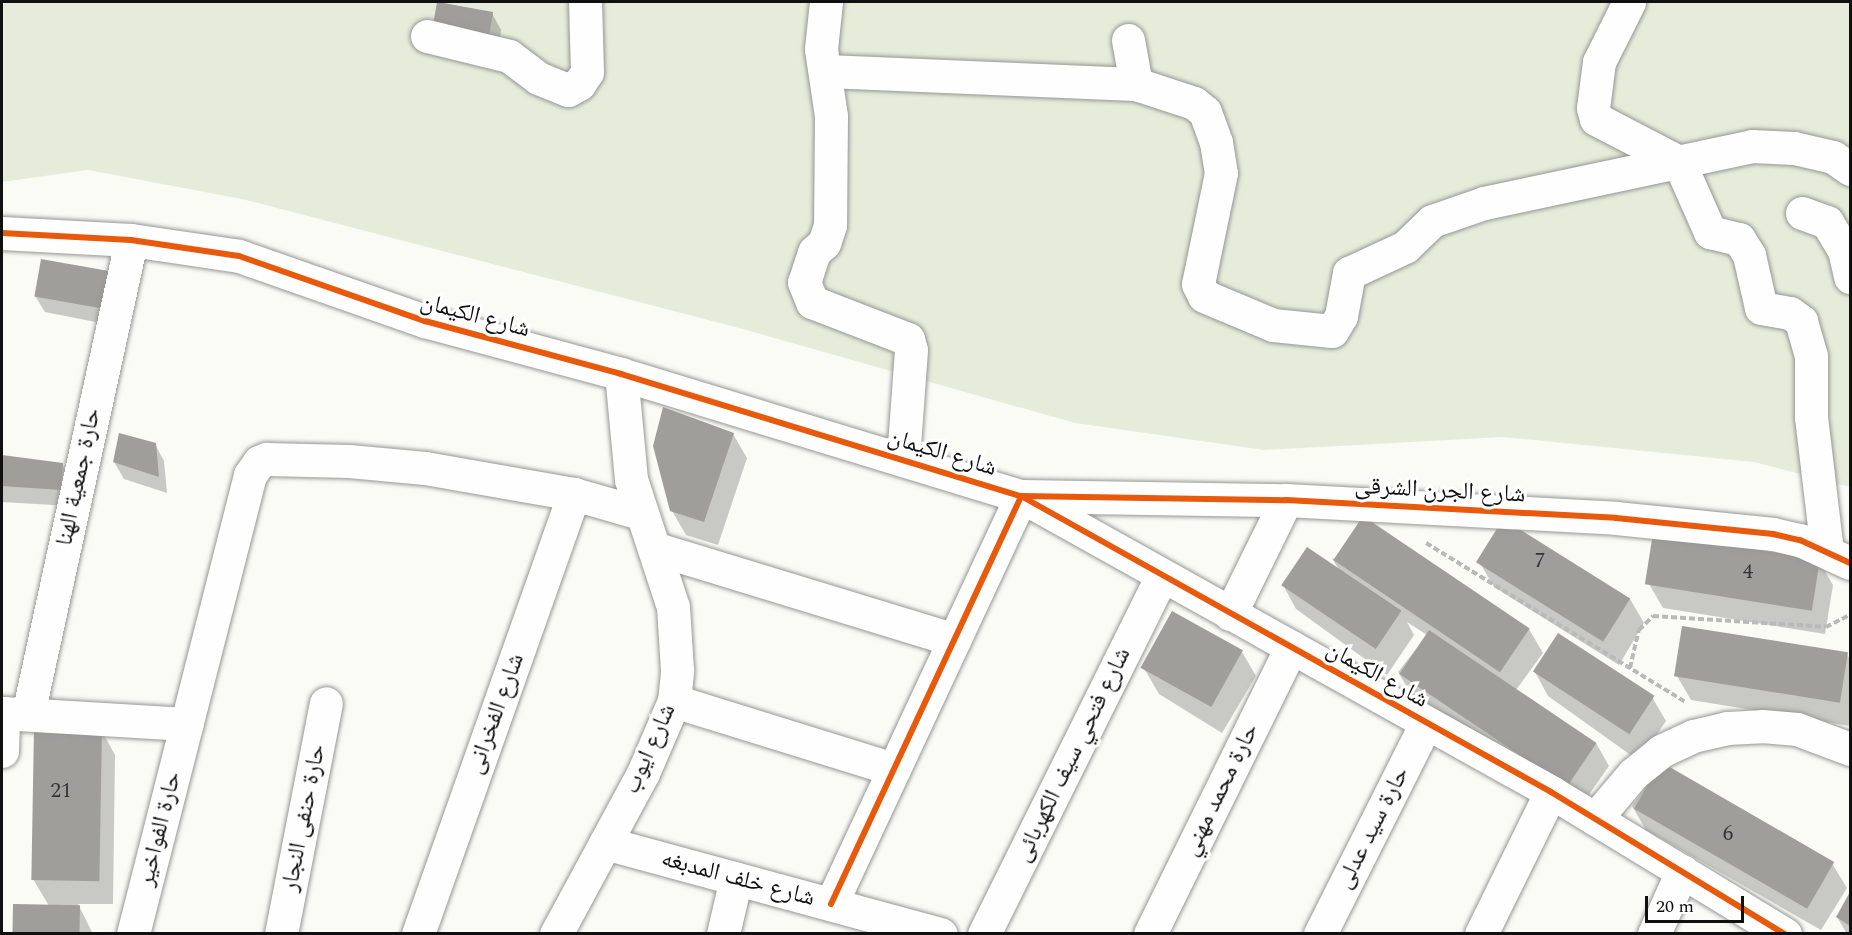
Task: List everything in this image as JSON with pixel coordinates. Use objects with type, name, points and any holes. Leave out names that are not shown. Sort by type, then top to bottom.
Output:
[{"type":"street","points":[[427,36],[509,56],[538,78],[568,90],[579,84],[587,72],[585,2]]},
{"type":"street","points":[[826,2],[821,49],[831,116],[830,225],[824,243],[813,252],[804,282],[812,303],[908,339],[911,350],[903,460]]},
{"type":"street","points":[[1629,2],[1599,62],[1593,108],[1596,119],[1679,162],[1710,232],[1739,239],[1749,255],[1761,308],[1790,313],[1801,321],[1811,356],[1811,417],[1839,557]]},
{"type":"street","points":[[1128,40],[1136,84]]},
{"type":"street","points":[[825,71],[1136,84],[1194,103],[1205,112],[1221,173],[1198,284],[1204,296],[1273,325],[1332,331],[1341,316],[1349,273],[1405,247],[1432,220],[1484,203],[1752,146],[1773,147],[1833,157],[1851,169]]},
{"type":"street","points":[[1802,213],[1827,222],[1844,250],[1851,277]]},
{"type":"street","name":"شارع الكيمان","points":[[2,233],[130,240],[239,256],[425,321],[621,374],[1021,496],[1161,577],[1551,792],[1785,933]]},
{"type":"street","name":"حارة جمعية الهنا","points":[[2,751],[130,240]]},
{"type":"street","name":"شارع ايوب","points":[[556,933],[643,773],[674,701],[677,670],[673,607],[640,513],[625,444],[621,374]]},
{"type":"street","name":"حارة الفواخير","points":[[133,933],[250,475],[259,462],[266,459],[349,461],[425,468],[574,494]]},
{"type":"street","points":[[574,494],[640,513]]},
{"type":"street","name":"شارع الفخرانى","points":[[418,933],[574,494]]},
{"type":"street","points":[[831,904],[1021,496]]},
{"type":"street","name":"شارع الجرن الشرقى","points":[[1021,496],[1286,500],[1616,518],[1773,534],[1839,557]]},
{"type":"street","points":[[1230,614],[1286,500]]},
{"type":"street","points":[[654,548],[954,640]]},
{"type":"street","name":"شارع فتحي سيف الكهربائى","points":[[984,933],[1161,577]]},
{"type":"street","name":"حارة محمد مهني","points":[[1150,933],[1291,648]]},
{"type":"street","points":[[674,701],[894,769]]},
{"type":"street","name":"حارة حنفى النجار","points":[[281,933],[326,703]]},
{"type":"street","points":[[10,713],[187,724]]},
{"type":"street","name":"حارة سيد عدلى","points":[[1320,933],[1426,723]]},
{"type":"street","points":[[1595,819],[1633,774],[1661,751],[1693,736],[1727,728],[1797,729],[1851,749]]},
{"type":"street","points":[[1481,933],[1551,792]]},
{"type":"street","name":"شارع خلف المدبغه","points":[[605,843],[941,933]]},
{"type":"street","points":[[1654,933],[1682,871]]},
{"type":"street","points":[[723,933],[736,878]]},
{"type":"path","points":[[1423,541],[1727,728]]},
{"type":"path","points":[[1630,668],[1638,630],[1653,616],[1827,627],[1851,615]]},
{"type":"green space","points":[[2,2],[1850,2],[1850,487],[1754,462],[1503,437],[1264,450],[1075,423],[739,328],[242,199],[88,170],[2,182]]},
{"type":"building","points":[[437,2],[493,12],[489,36],[433,26]]},
{"type":"building","points":[[41,259],[109,271],[102,308],[34,296]]},
{"type":"building","points":[[663,407],[734,433],[704,522],[670,511],[653,446]]},
{"type":"building","points":[[119,433],[156,443],[159,477],[113,462]]},
{"type":"building","points":[[2,455],[63,463],[61,490],[2,486]]},
{"type":"building","points":[[1363,516],[1530,628],[1500,672],[1333,560]]},
{"type":"building","points":[[1503,519],[1630,598],[1603,642],[1476,562]]},
{"type":"building","points":[[1653,533],[1820,559],[1812,611],[1645,584]]},
{"type":"building","points":[[1307,547],[1402,611],[1376,649],[1281,585]]},
{"type":"building","points":[[1172,611],[1243,650],[1211,707],[1140,668]]},
{"type":"building","points":[[1682,626],[1848,652],[1840,703],[1674,676]]},
{"type":"building","points":[[1429,630],[1596,743],[1567,787],[1399,674]]},
{"type":"building","points":[[1558,633],[1654,696],[1629,734],[1533,672]]},
{"type":"building","points":[[34,728],[102,729],[99,881],[31,880]]},
{"type":"building","points":[[1661,762],[1834,862],[1807,909],[1634,809]]},
{"type":"building","points":[[1850,892],[1850,926],[1836,917]]},
{"type":"building","points":[[13,904],[80,905],[79,934],[12,934]]},
{"type":"cycle path","points":[[2,233],[131,240],[239,256],[425,321],[621,374],[1021,496],[1551,792],[1785,934]]},
{"type":"cycle path","points":[[831,904],[1021,496],[1286,500],[1616,518],[1773,534],[1800,540],[1850,563]]}]
